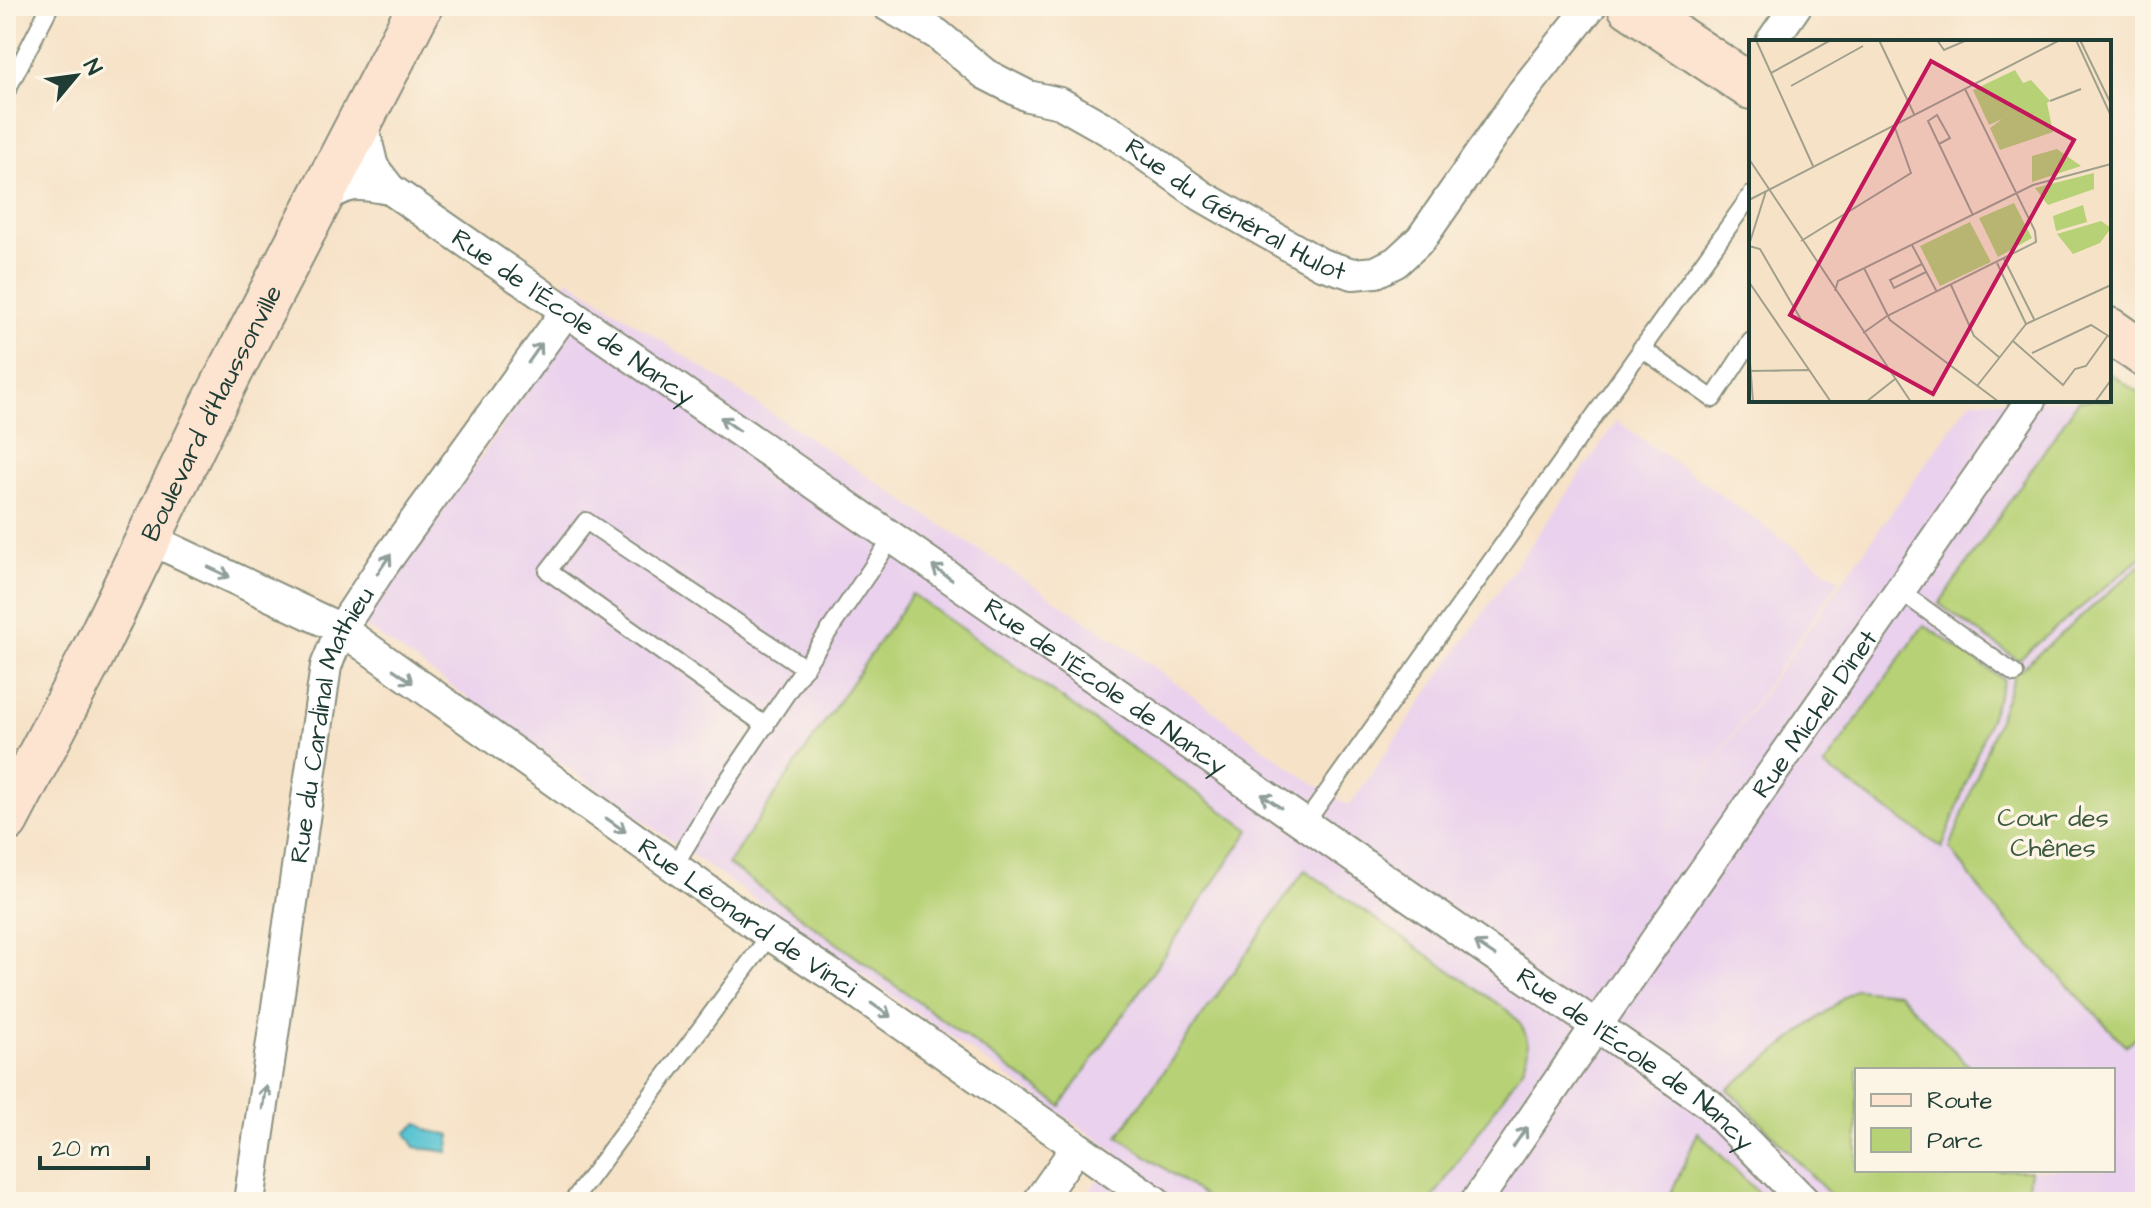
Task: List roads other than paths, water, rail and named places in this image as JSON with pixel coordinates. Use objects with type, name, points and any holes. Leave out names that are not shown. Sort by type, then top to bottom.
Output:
[{"type":"street","name":"Boulevard d'Haussonville","points":[[6,820],[91,657],[210,411],[420,6]]},
{"type":"street","name":"Rue du Général Hulot","points":[[888,6],[937,34],[985,74],[1028,96],[1060,103],[1120,137],[1202,196],[1321,264],[1353,274],[1386,269],[1421,239],[1525,89],[1591,6]]},
{"type":"street","points":[[1630,6],[1749,80]]},
{"type":"street","points":[[1772,40],[1796,6]]},
{"type":"street","name":"Rue de l'École de Nancy","points":[[362,122],[373,167],[390,189],[1709,1104],[1805,1202]]},
{"type":"street","points":[[318,202],[339,188],[362,183],[390,189]]},
{"type":"street","name":"Rue du Cardinal Mathieu","points":[[249,1202],[326,666],[341,629],[383,565],[567,310]]},
{"type":"street","points":[[2111,331],[2145,355]]},
{"type":"street","name":"Rue Michel Dinet","points":[[1596,1025],[2030,402]]},
{"type":"street","name":"Rue Léonard de Vinci","points":[[148,538],[341,629],[770,935],[836,978],[1076,1148],[1124,1193],[1156,1202]]},
{"type":"street","points":[[1476,1202],[1596,1025]]},
{"type":"street","points":[[1038,1202],[1076,1148]]},
{"type":"lane","points":[[6,92],[50,6]]},
{"type":"lane","points":[[1304,825],[1749,198]]},
{"type":"lane","points":[[1641,348],[1713,399],[1749,344]]},
{"type":"lane","points":[[766,726],[548,571],[586,521],[805,668]]},
{"type":"lane","points":[[674,866],[892,538]]},
{"type":"lane","points":[[1900,591],[2015,674]]},
{"type":"lane","points":[[572,1202],[770,935]]},
{"type":"water","points":[[418,1123],[430,1131],[451,1135],[448,1152],[415,1147],[406,1133]]},
{"type":"park label","name":"Cour des Chênes","points":[[2053,832]]}]
